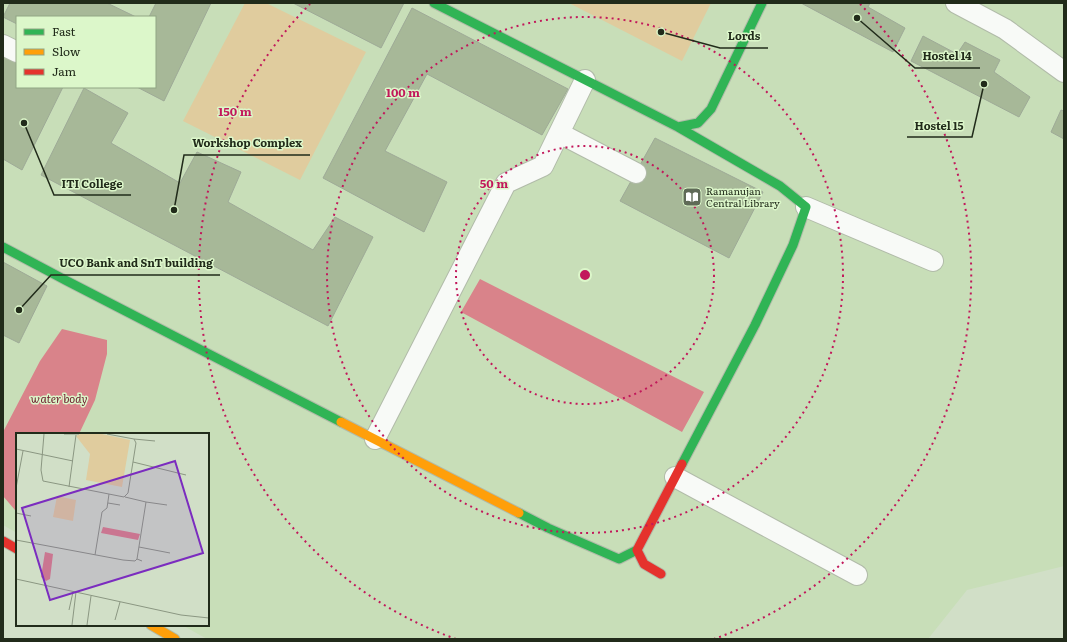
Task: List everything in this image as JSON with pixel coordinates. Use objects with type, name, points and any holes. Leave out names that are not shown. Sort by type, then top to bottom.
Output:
[{"type":"street","points":[[434,3],[678,128],[780,186],[806,207],[933,261]]},
{"type":"street","points":[[678,128],[698,123],[711,109],[762,3]]},
{"type":"street","points":[[956,3],[1005,29],[1064,72]]},
{"type":"street","points":[[3,44],[16,51]]},
{"type":"street","points":[[376,439],[506,183],[543,166],[585,80]]},
{"type":"street","points":[[560,133],[636,173]]},
{"type":"street","points":[[3,247],[548,528],[619,559],[636,550],[675,477],[755,325],[790,252],[806,207]]},
{"type":"street","points":[[675,477],[857,575]]},
{"type":"street","points":[[3,540],[16,547]]},
{"type":"street","points":[[636,550],[644,564],[661,574]]},
{"type":"shaded area","points":[[3,3],[1064,3],[1064,566],[967,590],[928,639],[207,639],[184,626],[209,626],[209,433],[16,433],[16,532],[3,525]]},
{"type":"shaded area","points":[[245,3],[266,3],[366,52],[300,180],[183,121]]},
{"type":"shaded area","points":[[569,3],[711,3],[682,61]]},
{"type":"water","points":[[480,279],[704,392],[682,432],[461,312]]},
{"type":"water","name":"water body","points":[[62,329],[107,340],[107,354],[95,400],[79,433],[16,433],[15,510],[3,496],[3,432],[40,361]]},
{"type":"building","points":[[10,3],[107,3],[134,16],[16,16],[16,24],[3,17]]},
{"type":"building","points":[[156,3],[211,3],[164,101],[139,88],[156,88],[156,16],[150,16]]},
{"type":"building","points":[[293,3],[404,3],[381,48]]},
{"type":"building","points":[[801,3],[870,3],[868,7],[905,28],[893,52]]},
{"type":"building","points":[[412,8],[568,89],[542,135],[427,74],[385,151],[447,182],[424,232],[323,178]]},
{"type":"building","points":[[923,36],[957,54],[965,42],[1000,60],[994,72],[1030,97],[1019,117],[911,61]]},
{"type":"building","points":[[3,55],[16,62],[16,88],[63,88],[22,170],[3,159]]},
{"type":"building","points":[[84,88],[128,113],[111,143],[180,183],[197,152],[241,172],[228,202],[313,250],[335,217],[373,237],[328,326],[41,175]]},
{"type":"building","points":[[1061,110],[1064,111],[1064,139],[1051,132]]},
{"type":"building","name":"Ramanujan Central Library","points":[[655,138],[763,192],[729,258],[620,201]]},
{"type":"building","points":[[3,262],[47,286],[19,343],[3,335]]},
{"type":"traffic: fast","points":[[434,3],[678,127],[698,123],[711,109],[762,3]]},
{"type":"traffic: fast","points":[[678,127],[780,186],[806,207],[793,245],[755,325],[682,464]]},
{"type":"traffic: fast","points":[[3,247],[341,422]]},
{"type":"traffic: fast","points":[[519,513],[548,528],[619,559],[637,550]]},
{"type":"traffic: slow","points":[[341,422],[519,513]]},
{"type":"traffic: slow","points":[[153,626],[175,639]]},
{"type":"traffic: jam","points":[[661,574],[644,564],[637,550],[682,464]]},
{"type":"traffic: jam","points":[[3,541],[16,548]]},
{"type":"place","name":"Hostel 14","points":[[857,18]]},
{"type":"place","name":"Lords","points":[[661,32]]},
{"type":"place","name":"Hostel 15","points":[[984,84]]},
{"type":"place","name":"ITI College","points":[[24,123]]},
{"type":"place","name":"Ramanujan Central Library","points":[[692,197]]},
{"type":"place","name":"Workshop Complex","points":[[174,210]]},
{"type":"place","name":"UCO Bank and SnT building","points":[[19,310]]}]
